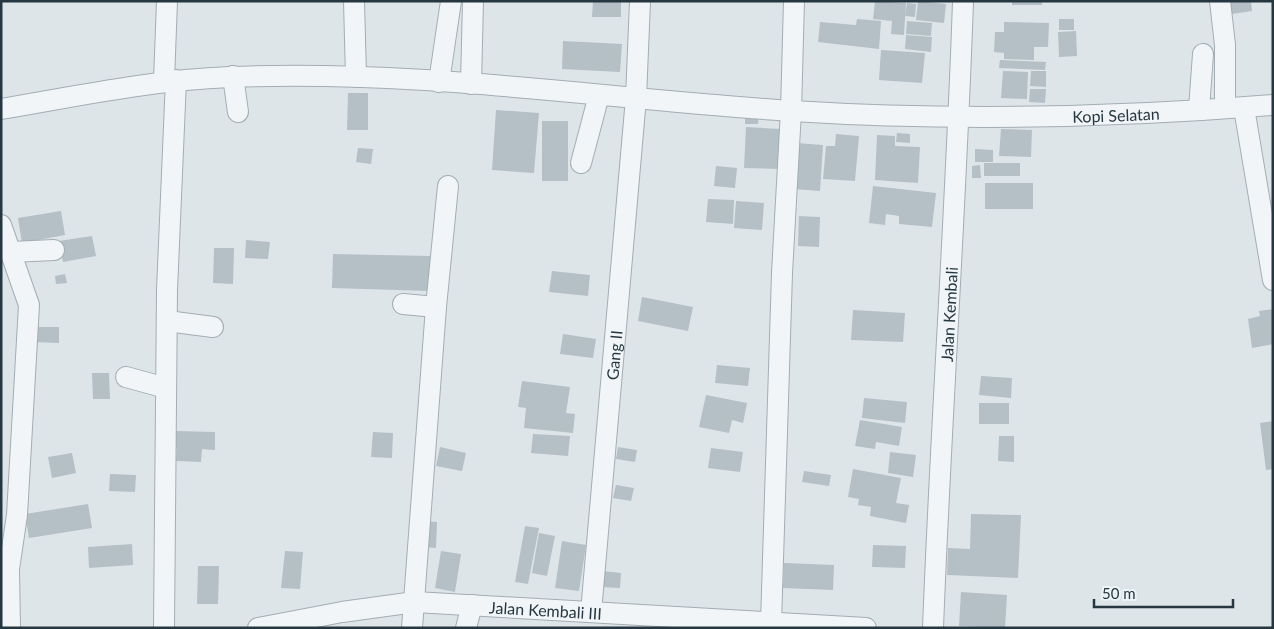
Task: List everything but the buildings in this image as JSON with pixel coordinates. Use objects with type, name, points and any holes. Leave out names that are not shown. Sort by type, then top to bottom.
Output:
[{"type":"street","points":[[164,628],[170,81],[167,1]]},
{"type":"street","points":[[354,1],[356,77]]},
{"type":"street","points":[[439,82],[449,29],[451,1]]},
{"type":"street","points":[[471,84],[473,1]]},
{"type":"street","name":"Gang II","points":[[592,612],[636,98],[640,1]]},
{"type":"street","points":[[771,623],[782,273],[791,111],[794,1]]},
{"type":"street","name":"Jalan Kembali","points":[[933,628],[938,491],[953,254],[963,1]]},
{"type":"street","points":[[1220,1],[1224,45],[1235,108],[1273,280]]},
{"type":"street","points":[[1199,109],[1203,54]]},
{"type":"street","points":[[233,76],[238,112]]},
{"type":"street","name":"Kopi Selatan","points":[[1,109],[170,81],[233,76],[356,77],[471,84],[791,111],[959,118],[1273,105]]},
{"type":"street","points":[[581,163],[599,95]]},
{"type":"street","points":[[412,628],[436,307],[448,186]]},
{"type":"street","points":[[1,225],[28,305],[17,515],[9,569],[10,628]]},
{"type":"street","points":[[11,252],[54,250]]},
{"type":"street","points":[[403,304],[436,307]]},
{"type":"street","points":[[167,321],[213,327]]},
{"type":"street","points":[[126,378],[166,388]]},
{"type":"street","name":"Jalan Kembali III","points":[[259,628],[342,612],[415,602],[592,612],[689,623],[771,623],[866,628]]},
{"type":"street","points":[[466,628],[472,605]]}]
